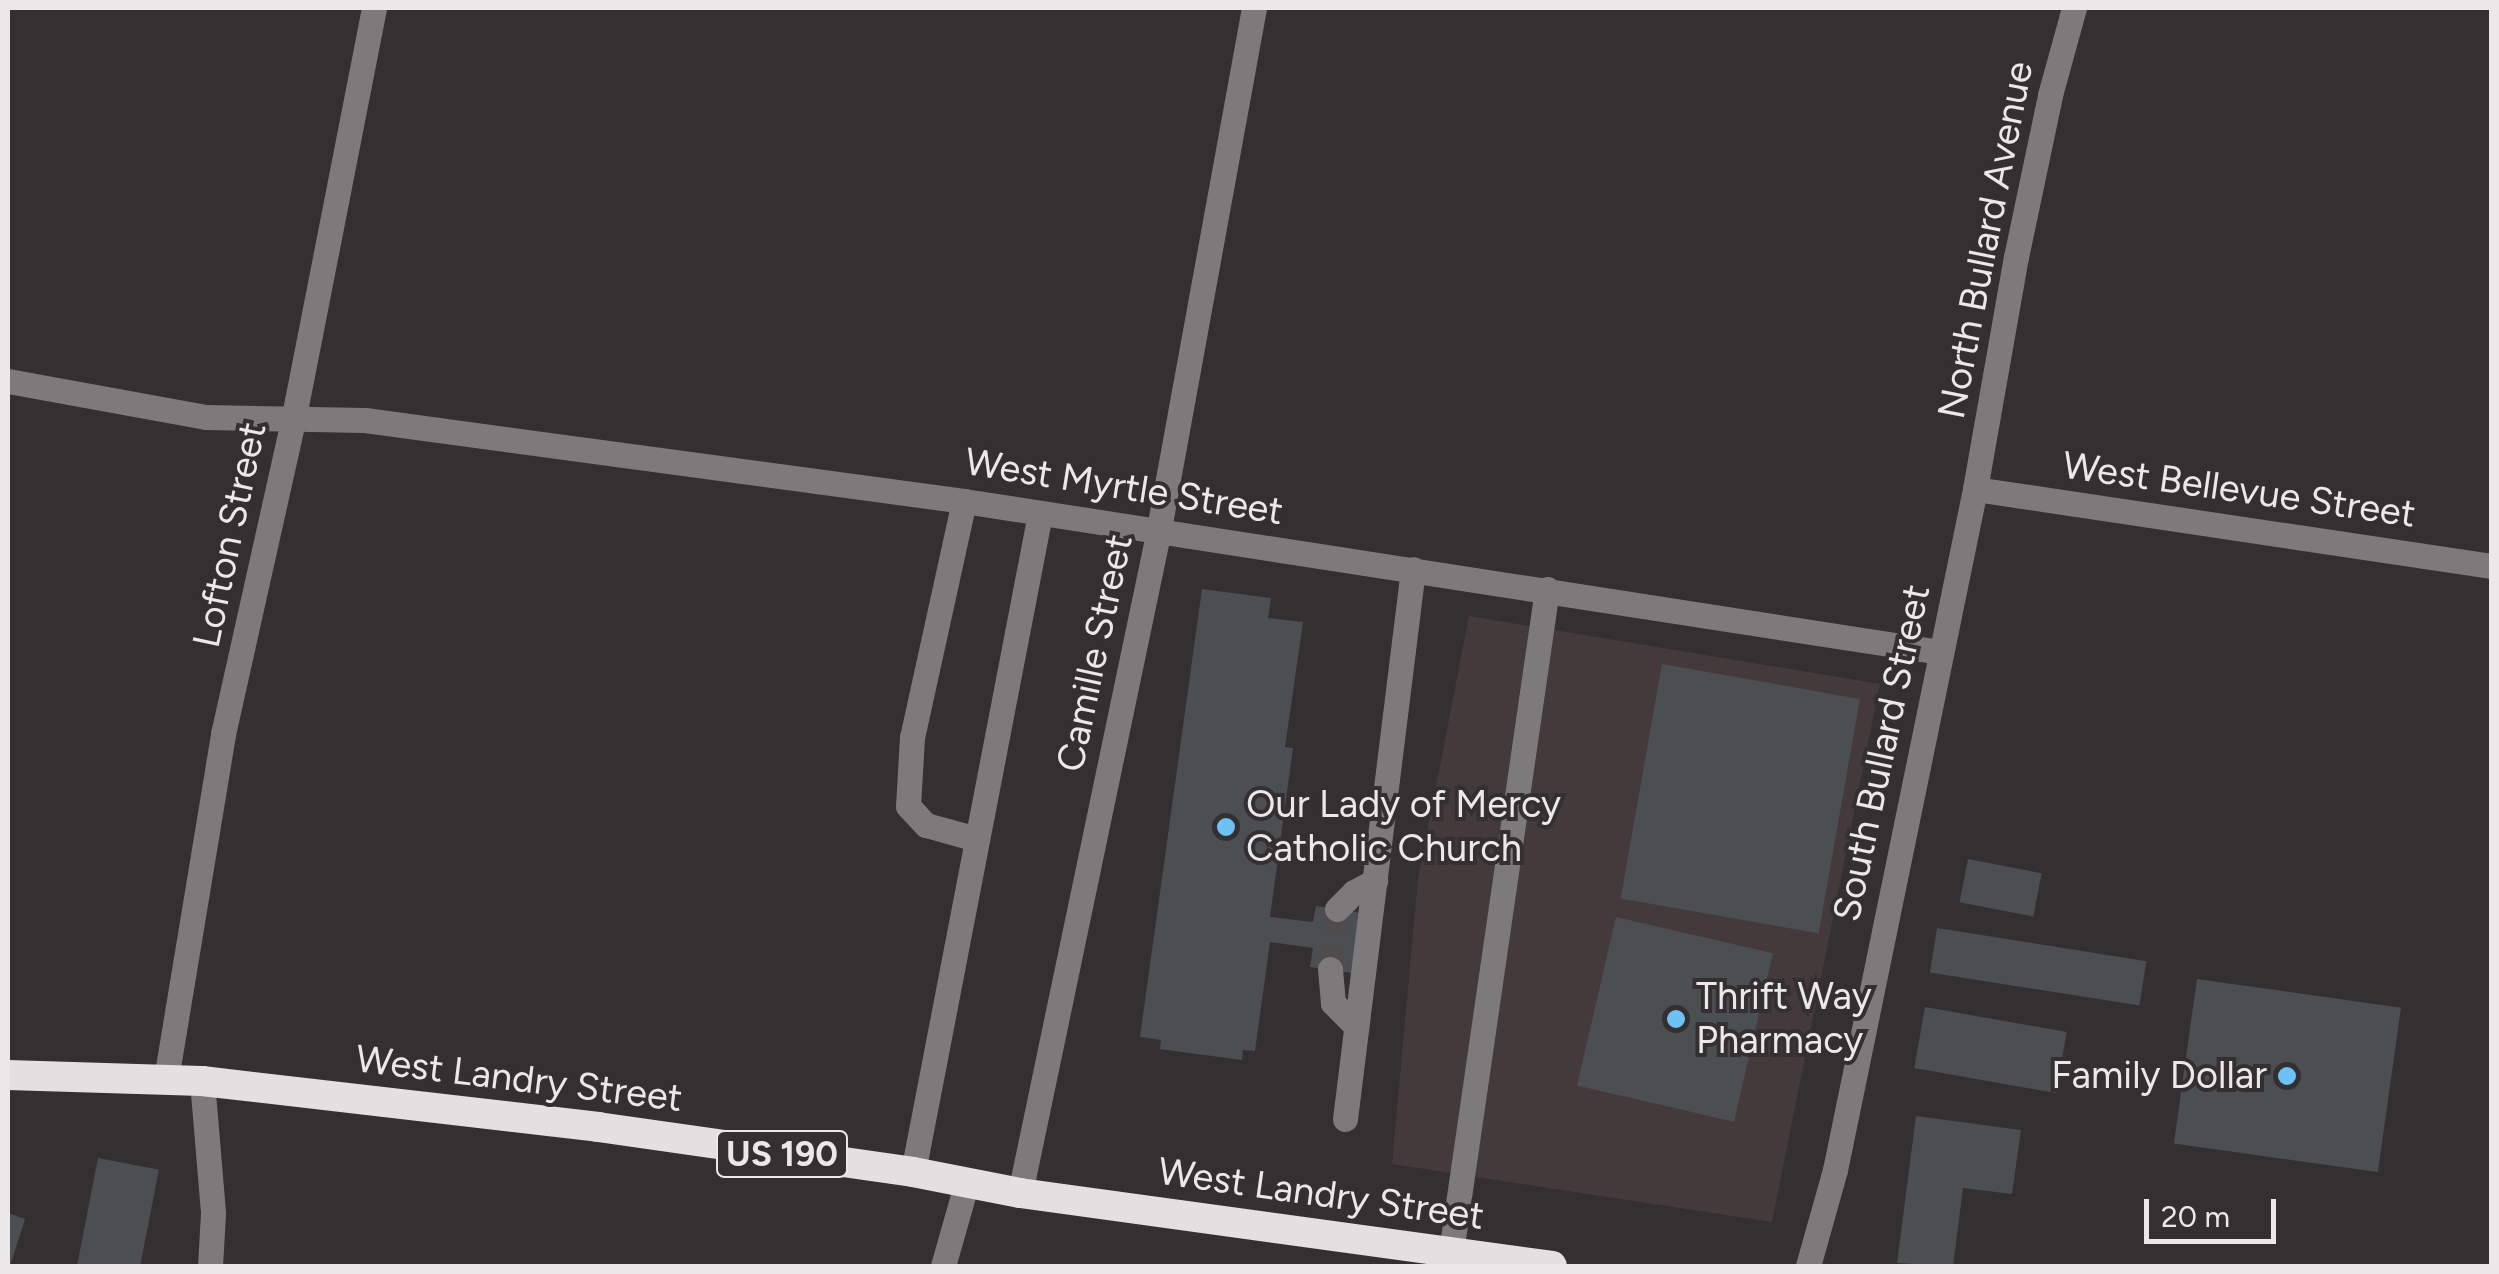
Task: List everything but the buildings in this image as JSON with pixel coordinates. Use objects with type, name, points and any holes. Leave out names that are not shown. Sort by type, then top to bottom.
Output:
[{"type":"highway","name":"West Landry Street","points":[[8,1075],[202,1081],[598,1128],[914,1172],[1020,1193],[1552,1266]]},
{"type":"street","name":"Lofton Street","points":[[166,1079],[223,734],[293,421],[374,8]]},
{"type":"street","name":"Camille Street","points":[[1020,1193],[1158,534],[1254,8]]},
{"type":"street","name":"North Bullard Avenue","points":[[1975,489],[2066,9]]},
{"type":"street","name":"West Myrtle Street","points":[[8,381],[206,417],[364,420],[964,501],[1940,652]]},
{"type":"street","name":"West Bellevue Street","points":[[1975,489],[2492,566]]},
{"type":"street","name":"South Bullard Street","points":[[1808,1266],[1835,1170],[1975,489]]},
{"type":"street","points":[[964,501],[912,736],[908,806],[926,826],[977,840]]},
{"type":"street","points":[[914,1172],[1040,514]]},
{"type":"street","points":[[1345,1120],[1413,569]]},
{"type":"street","points":[[1452,1252],[1547,589]]},
{"type":"street","points":[[1337,909],[1354,892],[1375,880]]},
{"type":"street","points":[[1330,970],[1333,1002],[1356,1026]]},
{"type":"street","points":[[202,1081],[213,1214],[210,1266]]},
{"type":"street","points":[[944,1266],[966,1185]]},
{"type":"shaded area","points":[[1469,616],[1880,684],[1772,1222],[1392,1164],[1418,879]]},
{"type":"tunnel","points":[[1330,969],[1337,909]]},
{"type":"place","name":"Our Lady of Mercy Catholic Church","points":[[1226,827]]},
{"type":"place","name":"Thrift Way Pharmacy","points":[[1676,1019]]},
{"type":"place","name":"Family Dollar","points":[[2287,1076]]}]
